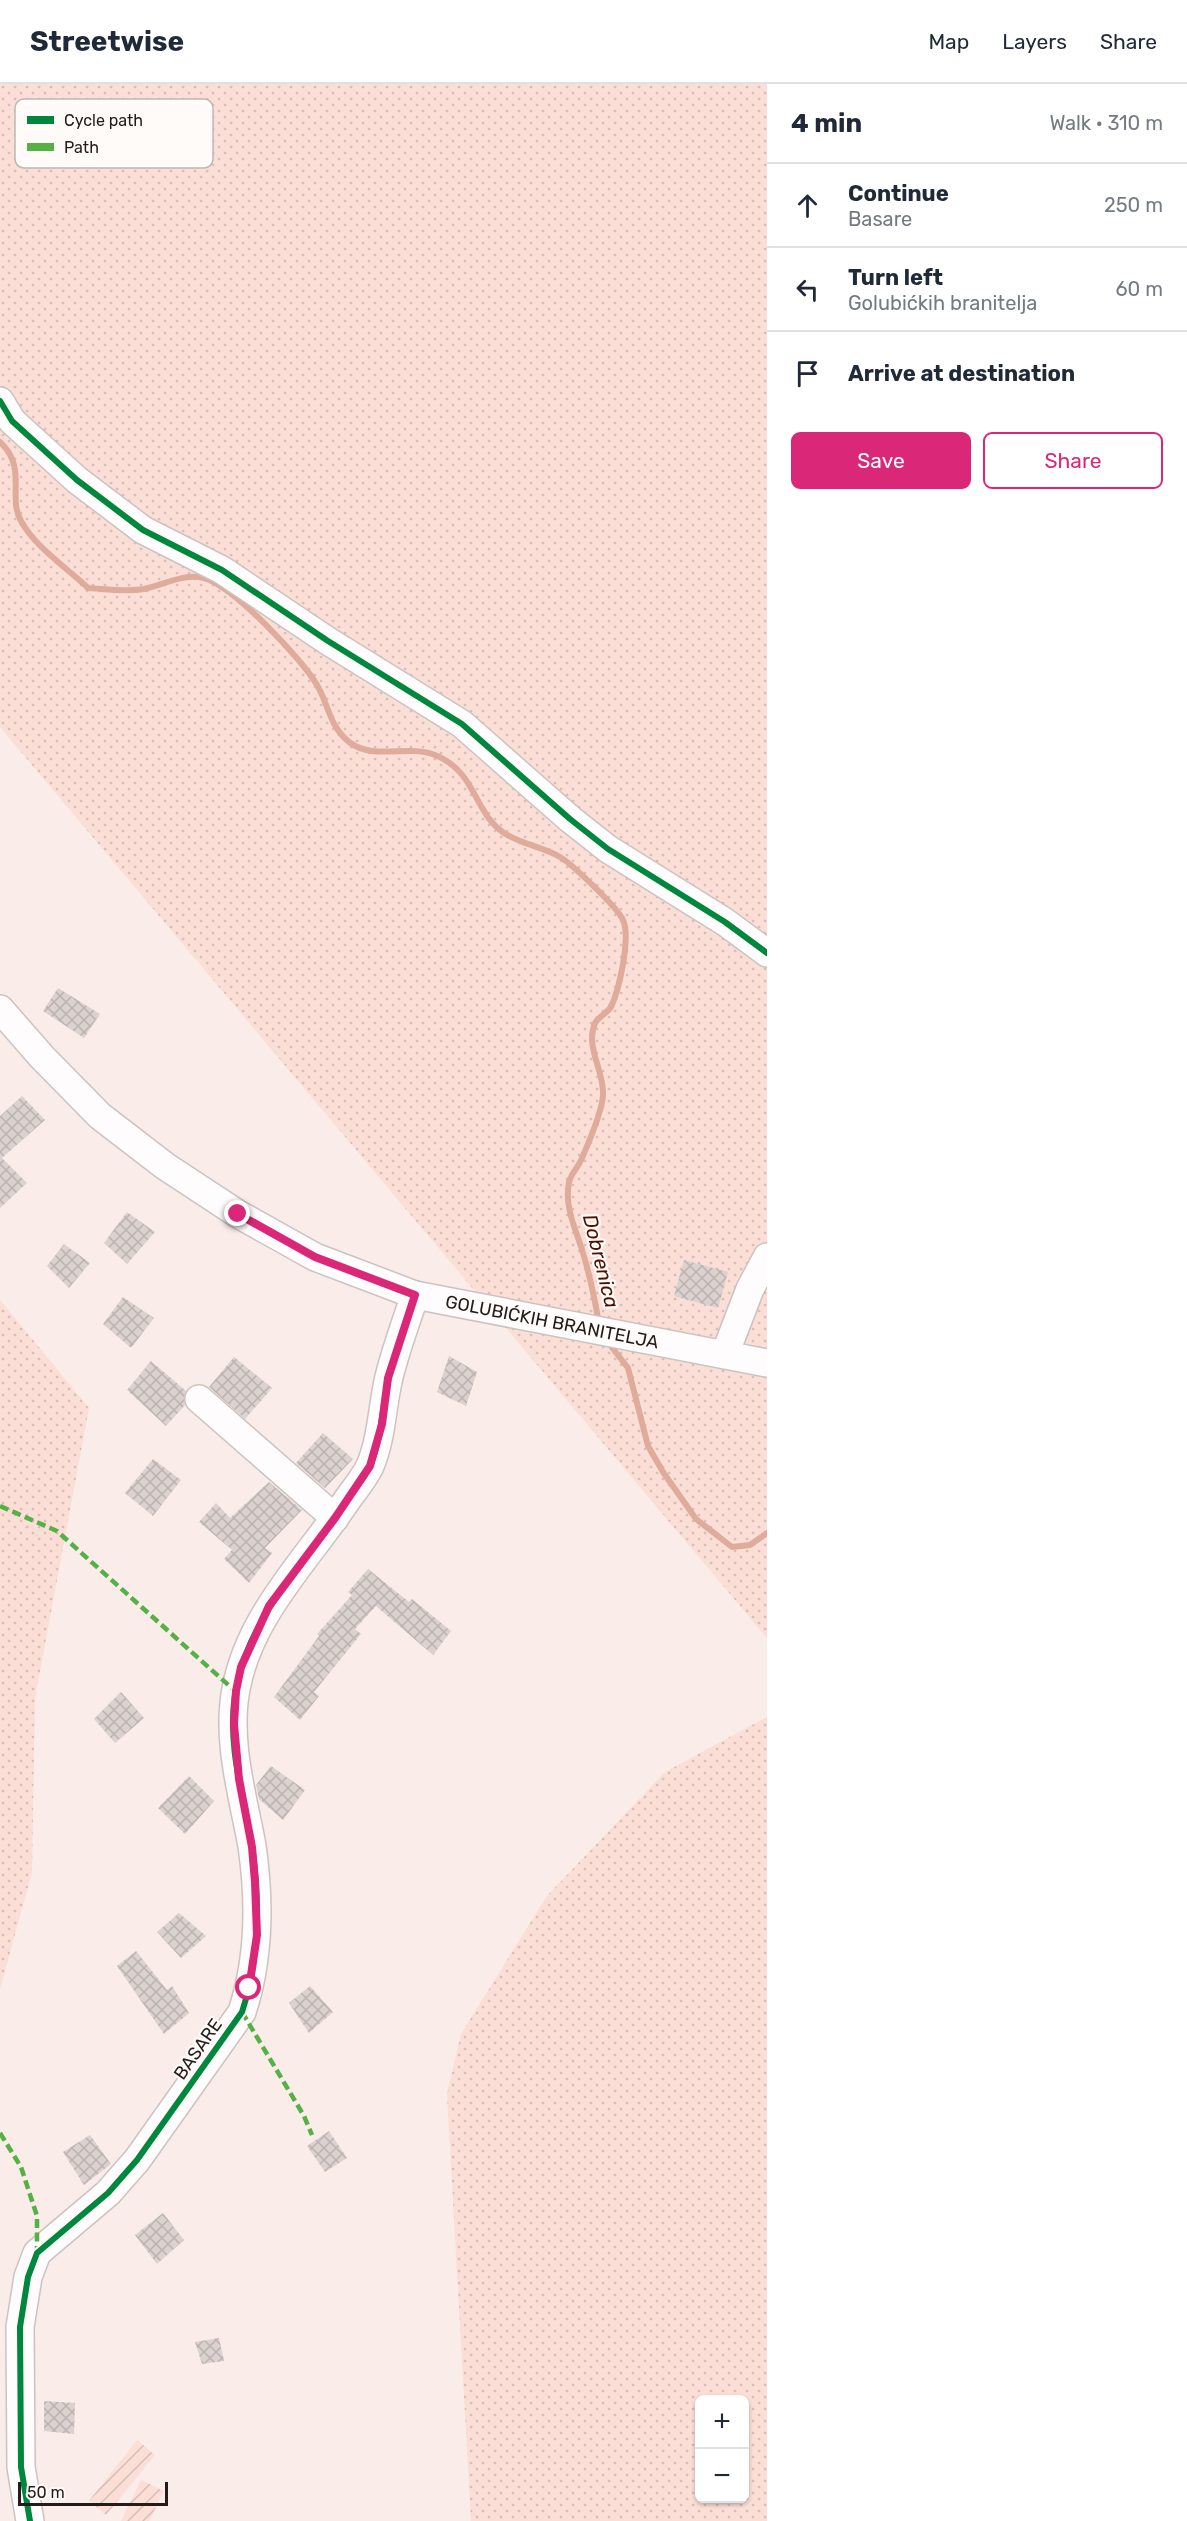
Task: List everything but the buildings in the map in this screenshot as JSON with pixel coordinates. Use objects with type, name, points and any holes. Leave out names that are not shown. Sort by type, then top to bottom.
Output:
[{"type":"street","points":[[0,400],[12,421],[77,480],[143,530],[222,570],[328,641],[462,724],[570,819],[608,849],[715,916],[767,952]]},
{"type":"street","name":"GOLUBIĆKIH BRANITELJA","points":[[0,1009],[42,1057],[100,1116],[165,1167],[238,1214],[315,1257],[415,1295],[767,1363]]},
{"type":"street","points":[[724,1354],[750,1289],[767,1257]]},
{"type":"street","name":"BASARE","points":[[30,2521],[21,2467],[19,2406],[20,2327],[28,2277],[37,2253],[108,2193],[137,2160],[242,2012],[249,1988],[257,1935],[252,1847],[240,1790],[234,1724],[236,1691],[241,1667],[269,1606],[335,1518],[370,1466],[382,1424],[388,1378],[415,1295]]},
{"type":"street","points":[[199,1399],[335,1518]]},
{"type":"shaded area","points":[[0,84],[767,84],[767,1638],[0,727]]},
{"type":"shaded area","points":[[0,1300],[89,1408],[35,1698],[32,1872],[0,1989]]},
{"type":"shaded area","points":[[767,1717],[767,2521],[471,2521],[447,2094],[461,2034],[547,1896],[665,1772]]},
{"type":"shaded area","points":[[137,2440],[155,2455],[106,2515],[89,2501]]},
{"type":"shaded area","points":[[141,2480],[164,2491],[149,2521],[121,2521]]},
{"type":"waterway","name":"Dobrenica","points":[[0,442],[13,462],[17,511],[27,531],[43,549],[88,588],[137,590],[189,577],[204,578],[216,584],[248,608],[297,658],[317,685],[337,729],[349,742],[359,748],[380,752],[424,752],[449,762],[467,782],[486,814],[504,833],[566,861],[619,914],[623,920],[626,939],[620,977],[611,1007],[595,1023],[592,1041],[603,1085],[602,1101],[588,1144],[570,1179],[568,1192],[569,1210],[588,1270],[599,1324]]},
{"type":"waterway","name":"Dobrenica","points":[[607,1341],[628,1368],[648,1446],[696,1519],[732,1547],[750,1545],[767,1533]]},
{"type":"marked path","points":[[0,1506],[57,1531],[235,1691]]},
{"type":"marked path","points":[[242,2012],[304,2116],[312,2135]]},
{"type":"marked path","points":[[0,2133],[21,2167],[37,2216],[37,2253]]},
{"type":"cycle path","points":[[0,401],[12,421],[77,480],[143,530],[222,570],[328,641],[462,724],[570,819],[608,849],[725,922],[767,953]]},
{"type":"cycle path","points":[[30,2521],[21,2467],[20,2327],[28,2277],[37,2253],[108,2193],[137,2160],[242,2012],[252,1972],[257,1909],[255,1867],[234,1748],[233,1709],[236,1689],[243,1663],[266,1614],[370,1466],[379,1433],[389,1377],[415,1295]]},
{"type":"route","points":[[238,1214],[315,1257],[415,1295],[388,1378],[382,1424],[370,1466],[300,1567],[269,1606],[241,1667],[236,1691],[234,1724],[239,1779],[252,1847],[257,1935],[249,1988]]}]
